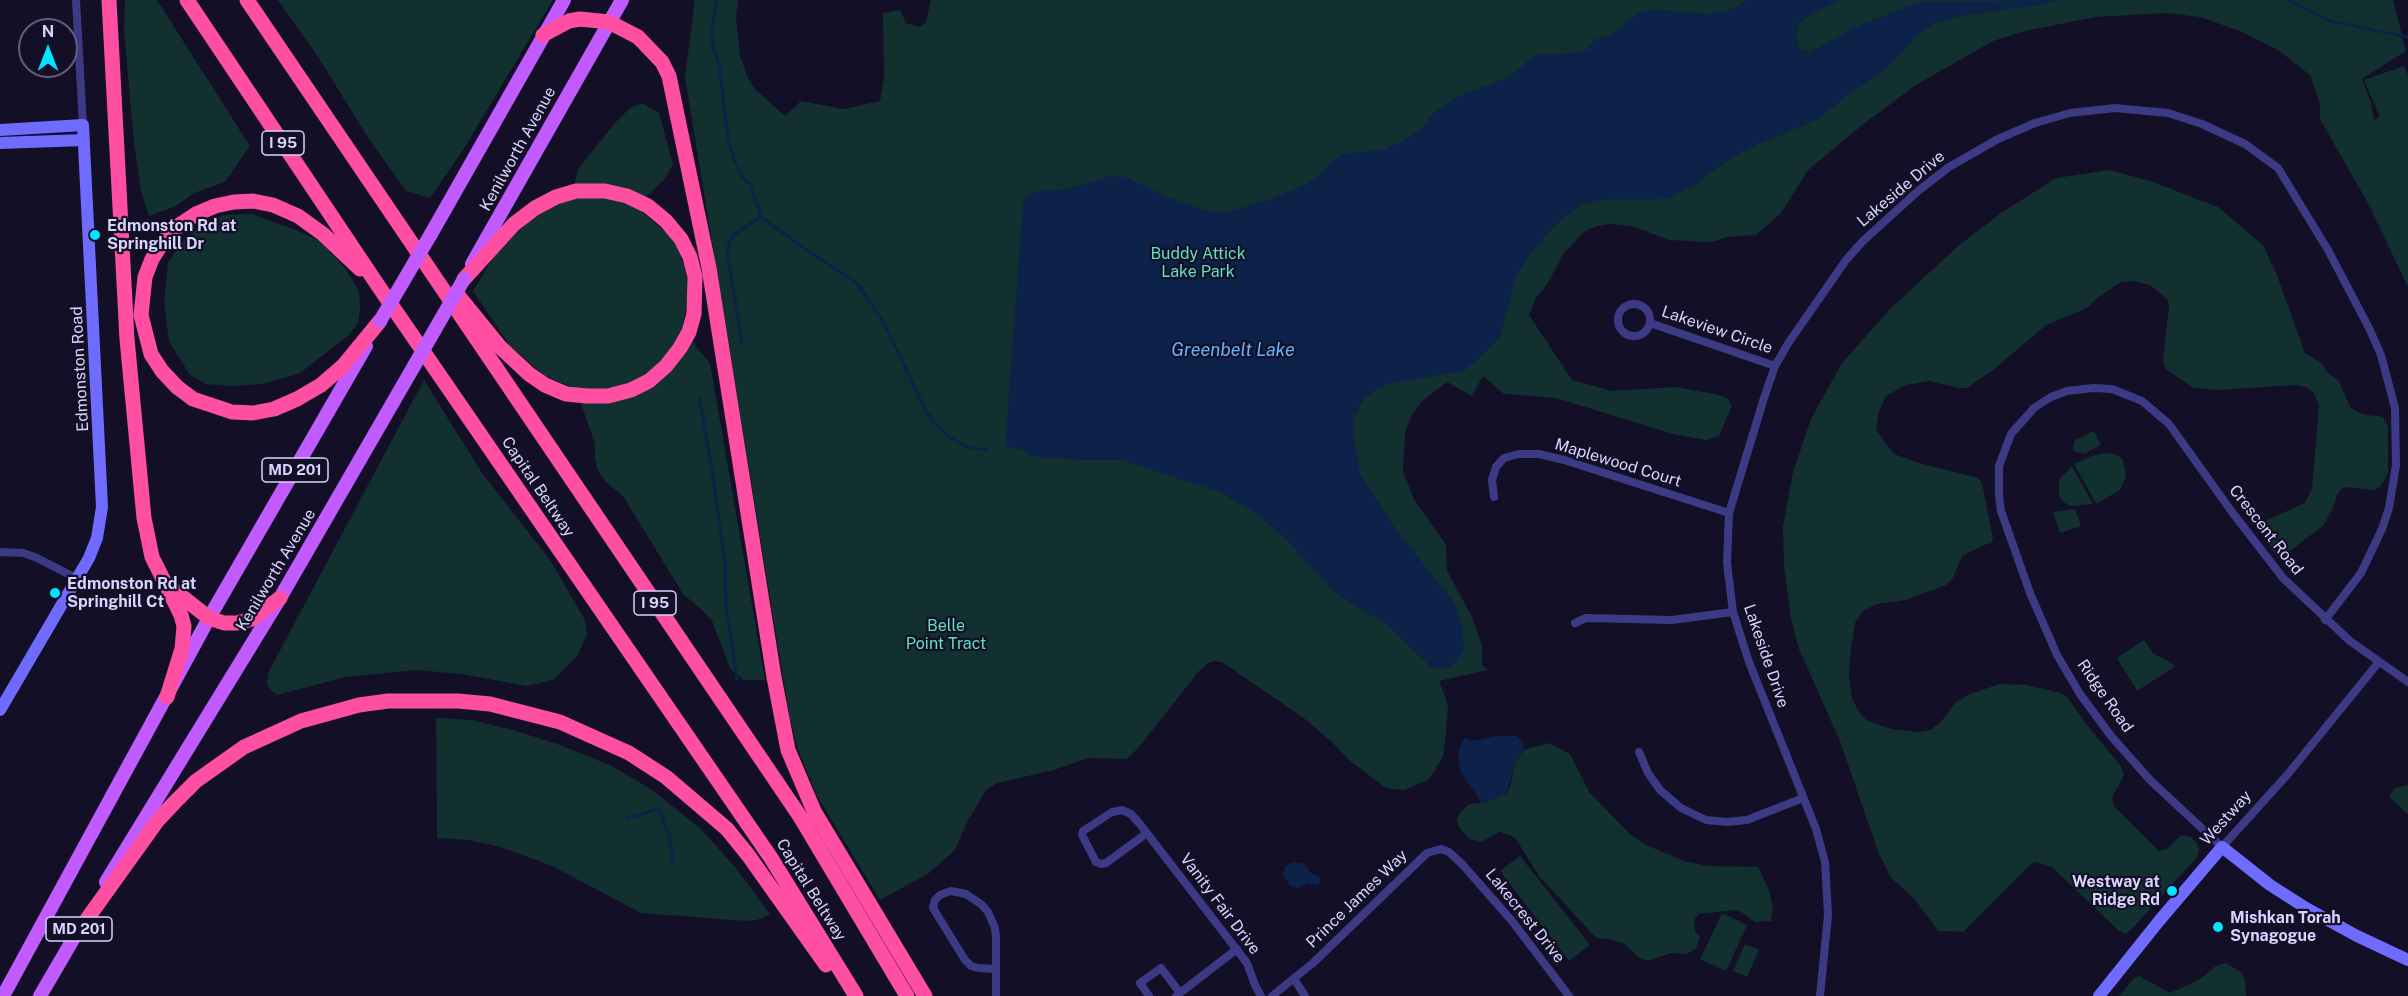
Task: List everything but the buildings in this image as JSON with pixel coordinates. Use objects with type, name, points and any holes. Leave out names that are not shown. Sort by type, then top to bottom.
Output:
[{"type":"highway","points":[[109,0],[127,339],[148,540],[155,563],[181,615],[184,627],[182,649],[167,697]]},
{"type":"highway","name":"Capital Beltway","points":[[187,0],[379,287],[771,858],[856,996]]},
{"type":"highway","name":"Capital Beltway","points":[[247,0],[799,815],[907,996]]},
{"type":"highway","points":[[543,35],[560,25],[580,19],[609,22],[638,37],[663,62],[674,91],[709,268],[774,677],[789,750],[814,811],[925,996]]},
{"type":"highway","points":[[393,216],[500,347],[545,386],[566,394],[608,396],[631,390],[649,381],[666,366],[680,348],[689,332],[694,314],[695,277],[690,257],[681,239],[666,221],[648,206],[627,196],[605,191],[576,191],[556,197],[535,208],[514,224],[464,279]]},
{"type":"highway","points":[[379,287],[323,234],[298,216],[273,205],[253,201],[234,202],[215,206],[196,214],[178,226],[163,242],[145,277],[141,315],[152,354],[177,387],[193,399],[213,407],[232,412],[253,413],[274,409],[321,385],[343,366],[380,321]]},
{"type":"highway","points":[[164,582],[209,618],[224,623],[237,623],[252,619],[280,597]]},
{"type":"highway","points":[[76,933],[158,820],[174,802],[196,781],[244,747],[301,721],[359,705],[400,700],[458,701],[501,707],[560,723],[629,753],[666,777],[727,830],[748,855],[848,996]]},
{"type":"main road","name":"Kenilworth Avenue","points":[[3,996],[209,618],[564,0]]},
{"type":"main road","name":"Kenilworth Avenue","points":[[40,996],[134,834],[280,597],[622,0]]},
{"type":"street","name":"Edmonston Road","points":[[0,711],[89,558],[97,538],[102,507],[76,0]]},
{"type":"street","name":"Lakeside Drive","points":[[1820,996],[1828,915],[1827,878],[1821,845],[1749,662],[1733,612],[1727,563],[1729,513],[1756,420],[1775,366],[1828,286],[1863,242],[1918,191],[1949,167],[1998,139],[2052,117],[2115,108],[2168,113],[2224,133],[2262,155],[2284,177],[2328,250],[2381,355],[2391,389],[2397,444],[2389,508],[2374,549],[2361,573],[2325,620]]},
{"type":"street","points":[[0,130],[84,125]]},
{"type":"street","points":[[0,143],[84,140]]},
{"type":"street","name":"Lakeview Circle","points":[[1650,323],[1775,366]]},
{"type":"street","name":"Ridge Road","points":[[2112,389],[2084,388],[2059,394],[2034,408],[2022,420],[2006,444],[1999,466],[1999,495],[2004,522],[2042,625],[2057,656],[2080,694],[2111,736],[2150,780],[2222,847],[2270,885],[2306,908],[2408,960]]},
{"type":"street","name":"Crescent Road","points":[[2112,389],[2142,401],[2163,418],[2272,565],[2325,620],[2378,663],[2408,682]]},
{"type":"street","name":"Maplewood Court","points":[[1494,496],[1492,480],[1496,467],[1504,458],[1519,454],[1539,454],[1729,513]]},
{"type":"street","points":[[0,552],[23,553],[35,557],[78,579]]},
{"type":"street","points":[[1575,623],[1586,618],[1672,620],[1733,612]]},
{"type":"street","name":"Westway","points":[[2099,996],[2222,847],[2288,774],[2378,663]]},
{"type":"street","points":[[1639,752],[1648,773],[1660,790],[1681,808],[1706,820],[1727,822],[1747,820],[1803,798]]},
{"type":"street","name":"Vanity Fair Drive","points":[[1148,833],[1106,863],[1101,864],[1096,862],[1082,835],[1083,831],[1118,810],[1131,814],[1148,833],[1237,949],[1247,963],[1261,996]]},
{"type":"street","name":"Prince James Way","points":[[1293,979],[1427,854],[1441,849],[1455,856]]},
{"type":"street","name":"Lakecrest Drive","points":[[1455,856],[1512,921],[1569,996]]},
{"type":"street","points":[[996,969],[971,966],[965,960],[933,908],[935,900],[940,895],[951,891],[966,894],[975,899],[988,912],[995,928],[996,969],[996,996]]},
{"type":"street","points":[[1149,996],[1140,983],[1161,968],[1178,995],[1237,949]]},
{"type":"street","points":[[1272,996],[1293,979],[1305,996]]},
{"type":"green space","points":[[125,0],[157,0],[250,146],[225,182],[194,193],[176,206],[149,216],[141,191],[134,143],[124,29]]},
{"type":"green space","points":[[278,0],[553,0],[463,150],[430,198],[406,191]]},
{"type":"green space","name":"Buddy Attick Lake Park","points":[[695,0],[738,0],[736,16],[740,56],[748,78],[754,88],[785,116],[801,101],[843,109],[880,101],[884,77],[883,13],[900,10],[906,23],[920,27],[926,22],[931,0],[2393,0],[2406,51],[2362,79],[2371,103],[2374,120],[2380,117],[2364,80],[2404,66],[2408,75],[2408,287],[2369,205],[2320,119],[2320,104],[2310,75],[2278,50],[2240,31],[2200,17],[2168,13],[2095,17],[2025,31],[1993,41],[1916,85],[1861,126],[1808,170],[1781,213],[1756,235],[1727,237],[1705,242],[1669,240],[1632,226],[1610,224],[1585,231],[1564,253],[1546,286],[1536,298],[1529,315],[1572,380],[1612,391],[1675,387],[1727,398],[1732,406],[1719,436],[1706,440],[1673,434],[1556,398],[1504,394],[1483,376],[1472,396],[1447,382],[1421,402],[1412,415],[1405,432],[1403,472],[1414,499],[1446,545],[1447,571],[1472,617],[1482,645],[1482,665],[1488,670],[1439,681],[1448,708],[1446,732],[1443,757],[1429,779],[1404,790],[1386,788],[1349,760],[1305,719],[1222,662],[1215,661],[1208,663],[1199,671],[1127,759],[1088,758],[1054,770],[997,783],[986,790],[967,822],[955,850],[929,873],[880,900],[817,796],[797,747],[789,714],[685,77]]},
{"type":"green space","points":[[642,103],[659,113],[673,164],[664,180],[636,206],[668,234],[678,248],[685,268],[689,291],[683,324],[697,348],[710,363],[765,680],[744,680],[730,668],[712,621],[683,594],[623,496],[606,482],[598,471],[595,444],[576,389],[545,376],[510,346],[473,291],[494,256],[522,226],[547,207],[571,198],[578,169],[614,124],[630,108]]},
{"type":"green space","points":[[2110,170],[2153,182],[2218,207],[2263,245],[2277,275],[2305,353],[2322,364],[2328,373],[2339,381],[2350,407],[2361,414],[2383,417],[2388,427],[2388,474],[2380,487],[2373,490],[2344,487],[2338,493],[2323,526],[2284,555],[2276,555],[2258,527],[2267,520],[2305,503],[2312,489],[2319,406],[2314,393],[2306,387],[2296,385],[2218,390],[2193,388],[2166,369],[2163,361],[2169,306],[2167,299],[2150,285],[2134,281],[2121,282],[2098,297],[2087,308],[2046,325],[1997,367],[1967,388],[1929,381],[1906,385],[1886,396],[1879,411],[1876,429],[1885,443],[1894,454],[1922,464],[1978,478],[1982,483],[1993,539],[1962,556],[1953,578],[1946,585],[1906,600],[1877,604],[1864,610],[1855,623],[1850,656],[1849,676],[1852,698],[1858,710],[1866,720],[1891,729],[1918,732],[1930,730],[1940,723],[1956,702],[1970,694],[2000,684],[2026,685],[2061,693],[2068,698],[2121,766],[2124,775],[2112,798],[2114,806],[2159,851],[2167,849],[2181,835],[2191,837],[2197,843],[2199,850],[2197,857],[2125,934],[2119,931],[2052,867],[2037,862],[2031,864],[1963,932],[1938,931],[1913,897],[1891,878],[1879,854],[1840,741],[1799,649],[1791,618],[1784,567],[1783,526],[1793,472],[1811,419],[1842,363],[1890,309],[1958,246],[2001,213],[2056,178]]},
{"type":"green space","points":[[252,214],[320,241],[345,268],[359,291],[358,323],[349,335],[300,373],[263,384],[234,386],[206,384],[190,375],[169,342],[164,303],[168,263],[182,242],[195,230],[223,215]]},
{"type":"green space","points":[[424,380],[482,473],[550,560],[585,620],[587,634],[578,655],[553,680],[527,686],[461,674],[416,670],[346,677],[277,695],[267,684],[268,673]]},
{"type":"green space","points":[[2094,431],[2101,445],[2084,454],[2074,451],[2075,440]]},
{"type":"green space","points":[[2106,453],[2118,455],[2123,460],[2126,477],[2120,490],[2096,504],[2074,464]]},
{"type":"green space","points":[[2072,466],[2093,504],[2071,506],[2063,502],[2059,495],[2059,480]]},
{"type":"green space","points":[[2075,509],[2081,526],[2060,533],[2053,512]]},
{"type":"green space","points":[[2144,640],[2153,653],[2176,666],[2137,691],[2117,658]]},
{"type":"green space","points":[[436,718],[472,720],[513,730],[560,745],[612,766],[652,790],[700,828],[735,867],[770,914],[757,920],[746,921],[641,913],[552,866],[501,847],[469,840],[437,838]]},
{"type":"green space","points":[[1549,743],[1570,754],[1590,793],[1631,835],[1646,845],[1684,861],[1708,866],[1758,867],[1769,890],[1773,908],[1771,921],[1755,922],[1735,910],[1699,914],[1694,923],[1695,931],[1700,937],[1696,949],[1687,954],[1671,953],[1648,961],[1641,959],[1624,944],[1614,940],[1596,938],[1539,876],[1516,839],[1500,832],[1481,842],[1469,839],[1459,827],[1457,820],[1460,813],[1469,804],[1486,802],[1507,793],[1515,763],[1523,750]]},
{"type":"green space","points":[[2408,785],[2408,814],[2389,797],[2395,788]]},
{"type":"green space","points":[[1520,856],[1590,945],[1569,961],[1500,871]]},
{"type":"green space","points":[[1722,913],[1747,925],[1726,971],[1700,959]]},
{"type":"green space","points":[[1745,944],[1759,950],[1747,977],[1733,971]]},
{"type":"green space","points":[[2226,963],[2241,972],[2245,979],[2246,996],[2119,996],[2134,978],[2139,976],[2170,993],[2199,980],[2216,966]]},
{"type":"water","name":"Greenbelt Lake","points":[[1749,0],[1840,0],[1809,15],[1800,23],[1796,30],[1798,46],[1809,52],[1862,24],[1920,2],[2060,0],[1937,22],[1920,33],[1882,73],[1841,100],[1817,120],[1735,156],[1696,185],[1666,199],[1599,200],[1580,205],[1552,228],[1528,257],[1516,277],[1500,337],[1476,361],[1464,371],[1391,383],[1376,389],[1365,398],[1354,418],[1353,431],[1360,473],[1392,524],[1452,600],[1459,613],[1464,649],[1457,663],[1449,667],[1433,669],[1388,626],[1333,591],[1285,538],[1255,513],[1220,492],[1121,460],[1029,456],[1026,451],[1005,446],[1023,202],[1026,196],[1036,191],[1069,189],[1111,176],[1125,177],[1168,197],[1207,211],[1221,213],[1235,210],[1271,199],[1308,183],[1332,161],[1344,154],[1383,150],[1404,140],[1455,98],[1511,76],[1532,57],[1543,54],[1578,53],[1588,49],[1594,40],[1612,34],[1639,12],[1656,10],[1709,14],[1727,11]]},
{"type":"water","points":[[1496,736],[1516,736],[1523,742],[1524,747],[1515,763],[1507,793],[1486,803],[1481,802],[1461,773],[1458,760],[1460,747],[1465,738],[1473,741]]},
{"type":"water","points":[[1292,862],[1304,864],[1310,872],[1320,877],[1321,882],[1316,885],[1308,883],[1300,888],[1291,887],[1283,876],[1285,867]]},
{"type":"waterway","points":[[717,0],[712,26],[713,46],[719,64],[728,138],[734,160],[751,186],[761,217],[857,283],[884,323],[926,411],[937,426],[949,437],[967,447],[986,450]]},
{"type":"waterway","points":[[2288,0],[2330,21],[2408,37]]},
{"type":"waterway","points":[[742,343],[727,250],[732,236],[761,217]]},
{"type":"waterway","points":[[699,396],[725,562],[726,607],[737,679]]},
{"type":"waterway","points":[[627,818],[659,809],[669,836],[673,861]]},
{"type":"place","name":"Edmonston Rd at Springhill Dr","points":[[95,235]]},
{"type":"place","name":"Edmonston Rd at Springhill Ct","points":[[55,593]]},
{"type":"place","name":"Westway at Ridge Rd","points":[[2172,891]]},
{"type":"place","name":"Mishkan Torah Synagogue","points":[[2218,927]]},
{"type":"park label","name":"Belle Point Tract","points":[[946,635]]}]
